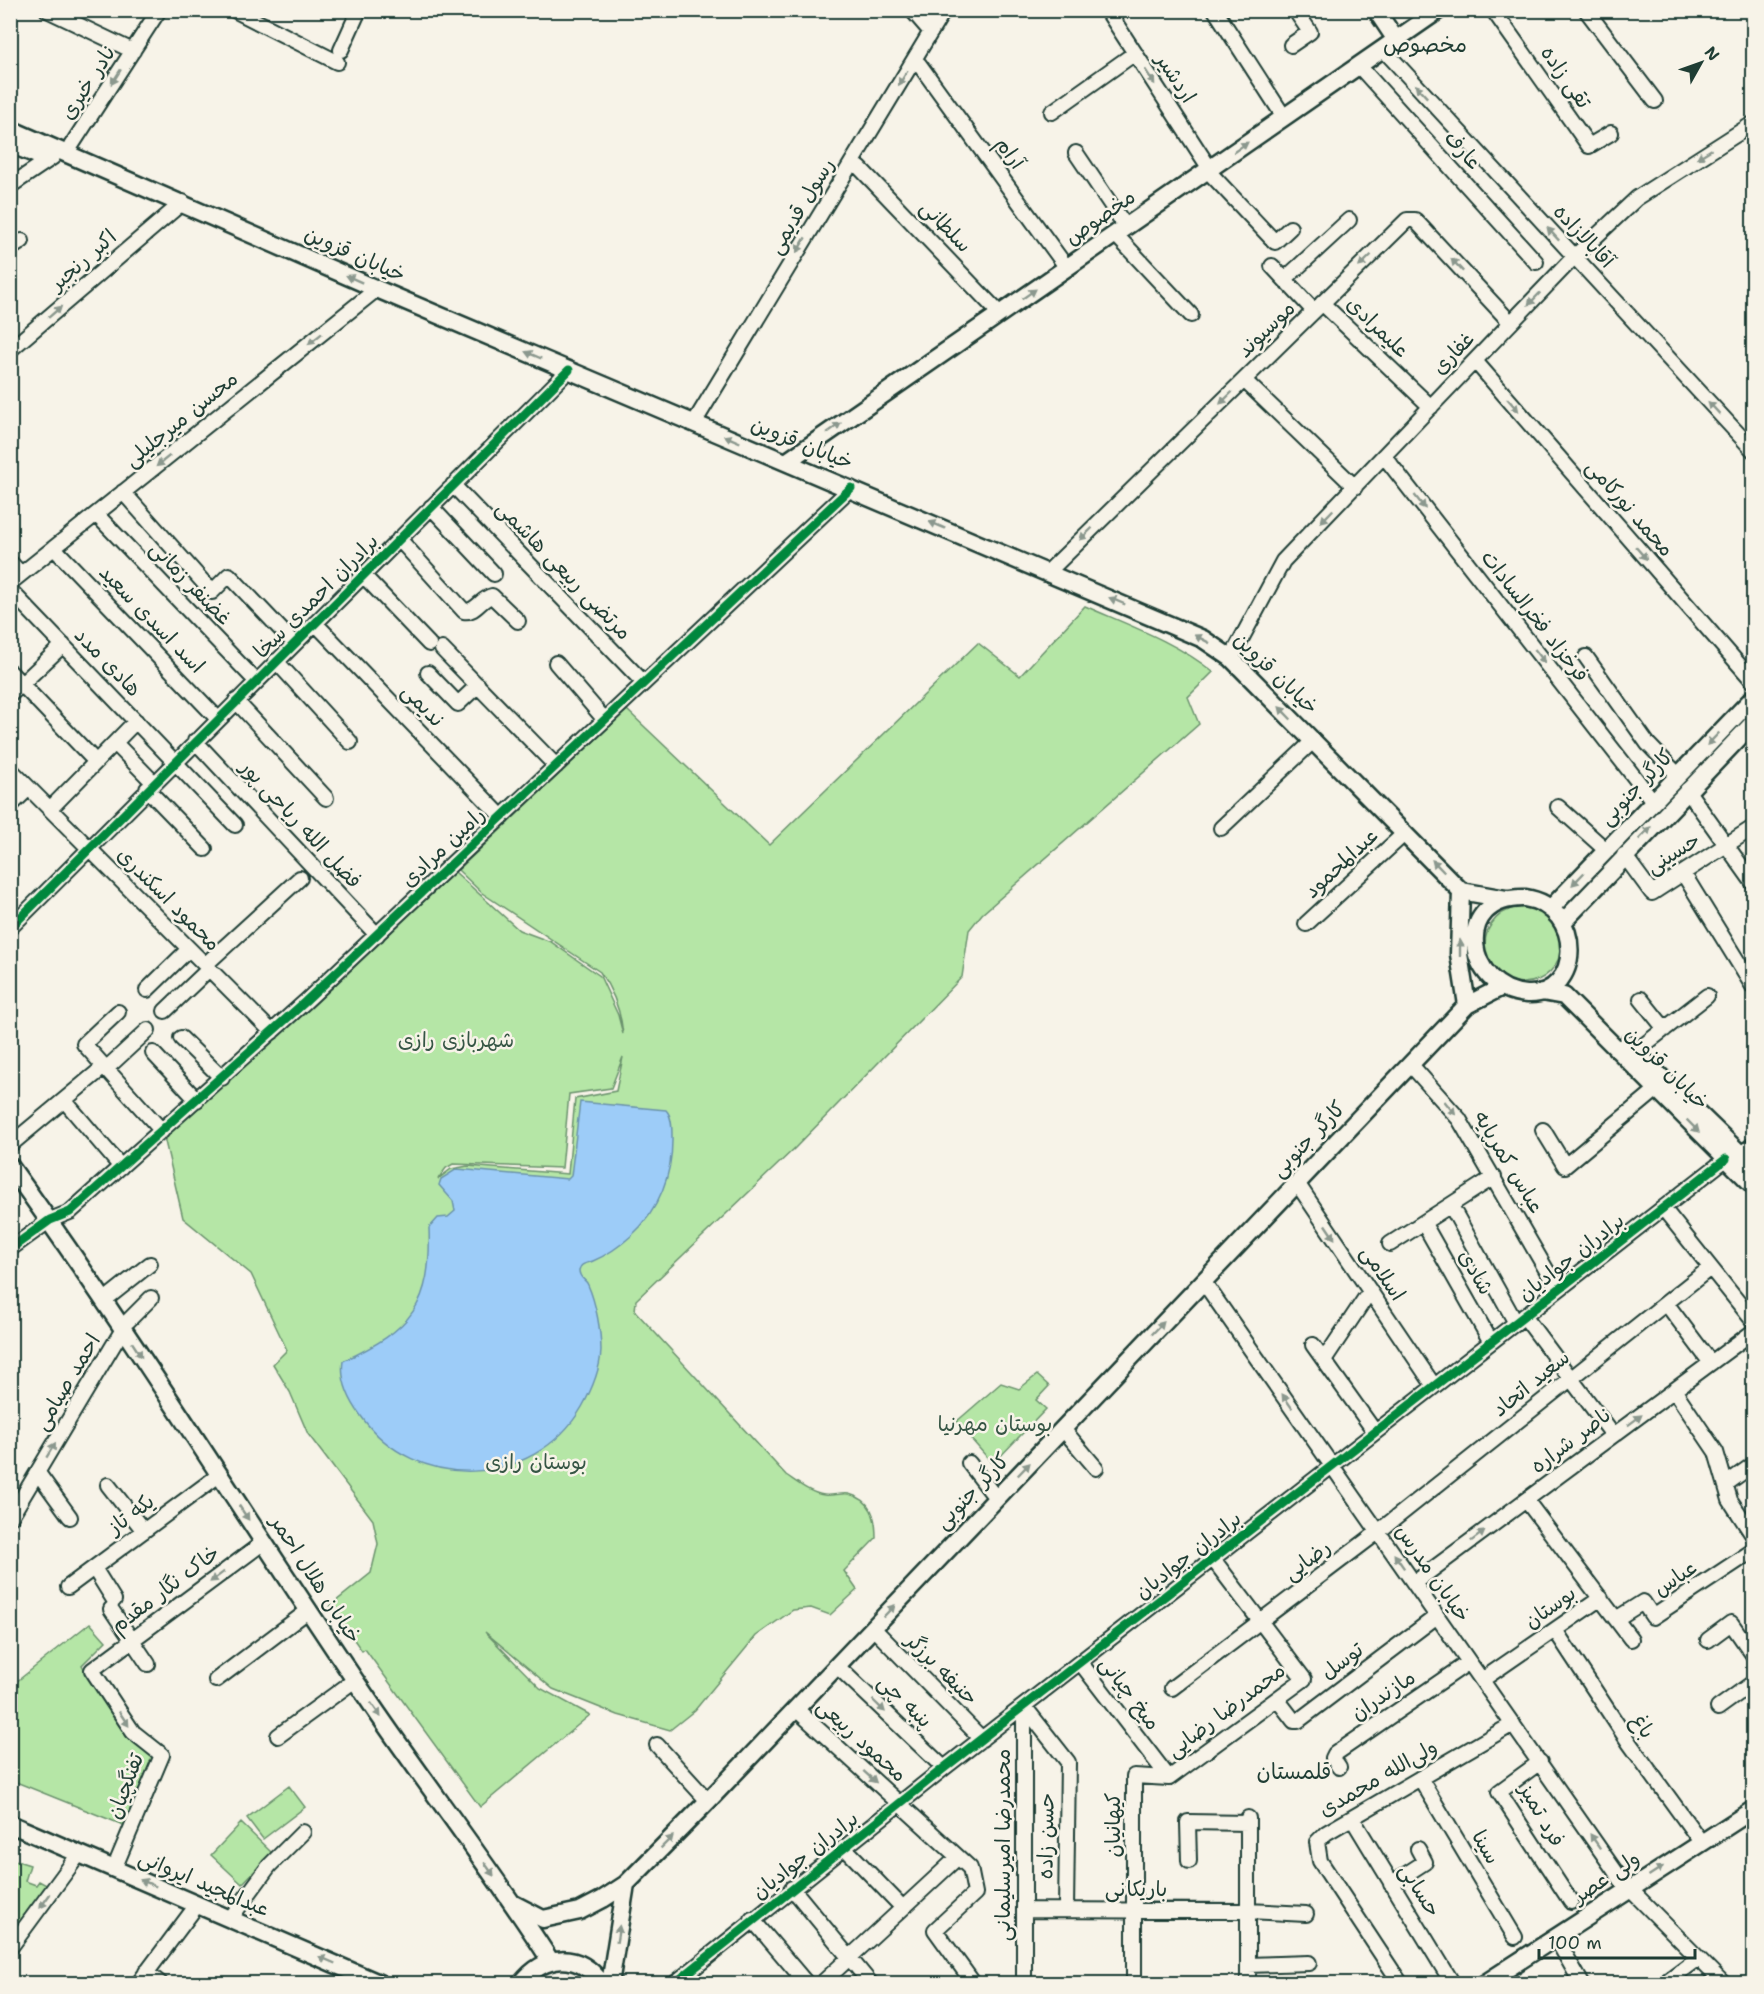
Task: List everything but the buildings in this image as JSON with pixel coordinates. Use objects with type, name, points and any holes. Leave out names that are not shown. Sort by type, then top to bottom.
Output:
[{"type":"main road","points":[[1376,10],[1390,44]]},
{"type":"main road","name":"مخصوص","points":[[786,462],[1439,10]]},
{"type":"main road","points":[[11,133],[47,159]]},
{"type":"main road","name":"خیابان قزوین","points":[[11,133],[71,151],[377,289],[1190,633],[1232,658],[1461,891]]},
{"type":"main road","name":"کارگر جنوبی","points":[[1550,909],[1754,697]]},
{"type":"main road","name":"کارگر جنوبی","points":[[1563,922],[1624,855],[1754,722]]},
{"type":"main road","points":[[1467,1005],[1459,954],[1461,891],[1506,899],[1536,900],[1550,909],[1563,922],[1570,944],[1570,955],[1561,978],[1542,992],[1515,993],[1502,987],[1482,965],[1473,943],[1479,920],[1490,908],[1506,899]]},
{"type":"main road","name":"خیابان قزوین","points":[[1561,978],[1754,1167]]},
{"type":"main road","name":"کارگر جنوبی","points":[[514,1904],[543,1919],[580,1911],[626,1884],[708,1801],[1467,1005],[1502,987]]},
{"type":"main road","name":"خیابان قزوین","points":[[1542,992],[1564,996],[1656,1090],[1740,1152],[1754,1186]]},
{"type":"main road","name":"خیابان هلال احمر","points":[[10,1166],[125,1325],[219,1474],[355,1680],[514,1904],[550,1960]]},
{"type":"main road","name":"ولی عصر","points":[[1494,1981],[1628,1889],[1754,1809]]},
{"type":"main road","name":"عبدالمجید ایروانی","points":[[10,1824],[381,1983]]},
{"type":"main road","points":[[610,1983],[626,1884]]},
{"type":"main road","points":[[521,1983],[530,1973],[550,1960],[559,1958],[576,1961],[602,1983]]},
{"type":"street","points":[[47,10],[133,51]]},
{"type":"street","name":"نادر خیری","points":[[71,151],[159,10]]},
{"type":"street","points":[[234,10],[339,56],[360,11]]},
{"type":"street","points":[[912,10],[931,32]]},
{"type":"street","name":"رسول قدیمی","points":[[694,423],[944,10]]},
{"type":"street","name":"اردشیر","points":[[1107,10],[1209,170],[1275,242],[1290,228]]},
{"type":"street","points":[[1215,10],[1284,117]]},
{"type":"street","points":[[1291,45],[1310,32],[1295,10]]},
{"type":"street","name":"تقی زاده","points":[[1493,10],[1589,146],[1611,133]]},
{"type":"street","points":[[1586,10],[1655,101]]},
{"type":"street","name":"آقابالازاده","points":[[1390,44],[1574,257],[1754,451]]},
{"type":"street","points":[[1052,112],[1135,53]]},
{"type":"street","name":"آرام","points":[[919,64],[1067,268]]},
{"type":"street","name":"عارف","points":[[1359,66],[1536,261]]},
{"type":"street","name":"غفاری","points":[[1232,658],[1284,561],[1574,257],[1650,188],[1754,123]]},
{"type":"street","points":[[10,186],[47,159],[71,151]]},
{"type":"street","points":[[1076,153],[1121,231],[1191,315]]},
{"type":"street","name":"سلطانی","points":[[860,168],[1000,314]]},
{"type":"street","name":"اکبر رنجبر","points":[[10,350],[183,202]]},
{"type":"street","name":"موسیوند","points":[[1048,572],[1411,218],[1511,323]]},
{"type":"street","points":[[1285,279],[1348,220]]},
{"type":"street","name":"علیمرادی","points":[[1272,266],[1431,407]]},
{"type":"street","name":"محسن میرجلیلی","points":[[16,579],[377,289]]},
{"type":"street","name":"محمد نورکامی","points":[[1475,361],[1754,682]]},
{"type":"street","name":"برادران احمدی سخا","points":[[10,928],[569,370]]},
{"type":"street","points":[[1244,380],[1354,487]]},
{"type":"street","name":"فرخزاد فخرالسادات","points":[[1384,456],[1653,801]]},
{"type":"street","name":"مرتضی ربیعی هاشمی","points":[[453,485],[644,683]]},
{"type":"street","name":"رامین مرادی","points":[[10,1249],[50,1220],[70,1212],[222,1078],[851,488]]},
{"type":"street","points":[[123,492],[212,592],[229,575],[288,637]]},
{"type":"street","points":[[431,507],[494,574]]},
{"type":"street","name":"غضنفر زمانی","points":[[96,514],[256,681]]},
{"type":"street","points":[[399,539],[464,611],[471,611],[486,598],[492,596],[518,621]]},
{"type":"street","name":"اسد اسدی سعید","points":[[54,548],[218,718]]},
{"type":"street","points":[[10,562],[16,579]]},
{"type":"street","points":[[363,574],[478,685],[556,766]]},
{"type":"street","name":"هادی مدد","points":[[10,590],[235,825]]},
{"type":"street","name":"ندیمی","points":[[315,623],[501,817]]},
{"type":"street","points":[[10,695],[63,645]]},
{"type":"street","points":[[1586,657],[1648,744],[1678,776]]},
{"type":"street","points":[[276,662],[350,742]]},
{"type":"street","points":[[556,663],[605,720]]},
{"type":"street","points":[[10,672],[96,762]]},
{"type":"street","points":[[428,673],[458,704],[478,685]]},
{"type":"street","points":[[236,701],[326,798]]},
{"type":"street","points":[[50,809],[136,722]]},
{"type":"street","name":"فضل الله ریاحی پور","points":[[195,741],[376,935]]},
{"type":"street","points":[[1221,828],[1313,741]]},
{"type":"street","points":[[115,743],[205,849]]},
{"type":"street","name":"محمود اسکندری","points":[[10,770],[272,1032]]},
{"type":"street","points":[[10,806],[29,788]]},
{"type":"street","points":[[1687,790],[1754,884]]},
{"type":"street","points":[[1558,807],[1606,850]]},
{"type":"street","name":"حسینی","points":[[1624,855],[1652,893],[1754,827]]},
{"type":"street","name":"عبدالمحمود","points":[[1306,924],[1405,833]]},
{"type":"street","points":[[1683,873],[1754,988]]},
{"type":"street","points":[[165,1011],[207,967],[300,878]]},
{"type":"street","points":[[147,990],[189,949]]},
{"type":"street","points":[[1635,1052],[1707,996]]},
{"type":"street","points":[[1641,999],[1665,1029]]},
{"type":"street","points":[[118,1012],[84,1044],[162,1131]]},
{"type":"street","points":[[10,1145],[148,1030]]},
{"type":"street","points":[[182,1038],[222,1078]]},
{"type":"street","points":[[153,1053],[197,1100]]},
{"type":"street","name":"عباس کمرپایه","points":[[1411,1065],[1452,1108],[1558,1290]]},
{"type":"street","points":[[1543,1130],[1565,1166],[1656,1090]]},
{"type":"street","points":[[64,1100],[121,1167]]},
{"type":"street","name":"برادران جوادیان","points":[[674,1983],[752,1919],[1213,1558],[1663,1208],[1740,1152]]},
{"type":"street","points":[[1390,1244],[1494,1178]]},
{"type":"street","name":"اسلامی","points":[[1297,1184],[1434,1386]]},
{"type":"street","points":[[1451,1206],[1520,1319],[1571,1379],[1613,1436]]},
{"type":"street","points":[[1663,1208],[1754,1322]]},
{"type":"street","name":"شادی","points":[[1424,1224],[1491,1342]]},
{"type":"street","points":[[111,1295],[150,1264]]},
{"type":"street","name":"سعید اتحاد","points":[[1378,1532],[1710,1268]]},
{"type":"street","name":"خیابان مدرس","points":[[1203,1281],[1628,1889],[1724,1983]]},
{"type":"street","points":[[1324,1360],[1370,1291]]},
{"type":"street","name":"احمد صیامی","points":[[10,1518],[125,1325],[151,1298]]},
{"type":"street","points":[[1666,1303],[1711,1363]]},
{"type":"street","name":"ناصر شراره","points":[[1414,1583],[1754,1331]]},
{"type":"street","points":[[1313,1345],[1375,1432]]},
{"type":"street","points":[[1674,1390],[1716,1452],[1730,1500],[1754,1537]]},
{"type":"street","points":[[1063,1428],[1096,1467]]},
{"type":"street","points":[[969,1463],[996,1498]]},
{"type":"street","points":[[1726,1484],[1754,1464]]},
{"type":"street","points":[[38,1473],[70,1517]]},
{"type":"street","name":"یکه تاز","points":[[68,1587],[219,1474]]},
{"type":"street","points":[[108,1485],[144,1531]]},
{"type":"street","name":"بوستان","points":[[1482,1680],[1601,1598],[1526,1500]]},
{"type":"street","name":"رضایی","points":[[1172,1688],[1378,1532]]},
{"type":"street","name":"خاک‌ نگار‌ مقدم","points":[[92,1670],[264,1542]]},
{"type":"street","name":"عباس","points":[[1616,1619],[1643,1602],[1653,1617],[1754,1550]]},
{"type":"street","name":"محمدرضا رضایی","points":[[1169,1778],[1304,1679],[1213,1558]]},
{"type":"street","points":[[94,1568],[112,1605],[148,1664]]},
{"type":"street","points":[[1601,1598],[1630,1639]]},
{"type":"street","points":[[216,1680],[309,1610]]},
{"type":"street","name":"توسل","points":[[1277,1699],[1294,1721],[1298,1721],[1437,1616]]},
{"type":"street","points":[[1708,1640],[1731,1623],[1754,1656]]},
{"type":"street","name":"حنیفه برزگر","points":[[873,1628],[981,1739]]},
{"type":"street","name":"باغ","points":[[1555,1630],[1630,1744],[1701,1842]]},
{"type":"street","name":"میخ چیانی","points":[[1080,1662],[1169,1778]]},
{"type":"street","name":"مازندران","points":[[1339,1767],[1333,1758],[1335,1754],[1469,1662]]},
{"type":"street","name":"پنبه چی","points":[[837,1666],[944,1768]]},
{"type":"street","name":"تفنگچیان","points":[[92,1670],[133,1732],[162,1755],[114,1869]]},
{"type":"street","points":[[278,1736],[355,1680]]},
{"type":"street","points":[[1718,1708],[1754,1682]]},
{"type":"street","name":"حسن زاده","points":[[1024,1706],[1068,1762],[1066,1910]]},
{"type":"street","name":"محمدرضا امیرسلیمانی","points":[[1020,1981],[1024,1910],[1024,1706]]},
{"type":"street","name":"محمود ربیعی","points":[[796,1709],[970,1868],[975,1893],[935,1930],[974,1983]]},
{"type":"street","name":"ولی‌الله محمدی","points":[[1401,1983],[1318,1857],[1317,1842],[1320,1837],[1513,1724]]},
{"type":"street","points":[[657,1745],[708,1801]]},
{"type":"street","name":"فرد تمیز","points":[[1540,1762],[1499,1792],[1571,1902]]},
{"type":"street","name":"کیهانیان","points":[[1134,1910],[1134,1776],[1169,1778]]},
{"type":"street","name":"سینا","points":[[1420,1778],[1515,1937]]},
{"type":"street","name":"حسابی","points":[[1352,1818],[1453,1983]]},
{"type":"street","points":[[1189,1861],[1188,1822],[1248,1821],[1248,1983]]},
{"type":"street","points":[[230,1918],[269,1866],[303,1832]]},
{"type":"street","points":[[844,1847],[903,1908]]},
{"type":"street","points":[[1391,1884],[1425,1862],[1418,1849]]},
{"type":"street","points":[[10,1948],[79,1854]]},
{"type":"street","points":[[821,1983],[957,1858]]},
{"type":"street","points":[[792,1888],[871,1983]]},
{"type":"street","points":[[160,1983],[142,1978],[197,1905]]},
{"type":"street","name":"باریکانی","points":[[1024,1910],[1248,1911],[1306,1914]]},
{"type":"street","points":[[1134,1910],[1134,1983]]},
{"type":"street","points":[[752,1919],[807,1983]]},
{"type":"street","points":[[1556,1938],[1582,1983]]},
{"type":"street","points":[[1662,1983],[1698,1958]]},
{"type":"street","points":[[1248,1965],[1309,1963]]},
{"type":"green space","name":"بوستان رازی","points":[[1085,606],[1168,643],[1213,672],[1188,697],[1199,724],[982,914],[969,930],[962,977],[795,1148],[636,1300],[635,1311],[786,1475],[819,1494],[849,1494],[863,1500],[868,1505],[874,1516],[876,1538],[844,1571],[857,1590],[830,1615],[811,1608],[793,1610],[756,1636],[695,1710],[670,1730],[618,1715],[553,1689],[485,1632],[540,1688],[590,1715],[480,1807],[365,1649],[362,1651],[330,1606],[371,1573],[378,1544],[373,1520],[308,1434],[290,1392],[273,1364],[287,1350],[251,1274],[183,1218],[164,1137],[316,1003],[455,872],[519,930],[551,942],[600,976],[618,1015],[623,1034],[616,1002],[600,972],[482,893],[458,870],[627,710],[769,845],[978,643],[1020,676]],"holes":[[[623,1057],[616,1091],[575,1099],[568,1174],[468,1166],[451,1169],[438,1179],[446,1168],[453,1164],[562,1168],[569,1094],[611,1088]]]},
{"type":"green space","points":[[1523,907],[1537,910],[1550,918],[1558,931],[1561,945],[1558,959],[1550,972],[1537,980],[1523,983],[1509,980],[1496,972],[1488,959],[1485,945],[1488,931],[1496,918],[1509,910]]},
{"type":"green space","name":"بوستان مهرنیا","points":[[1037,1375],[1049,1386],[1036,1400],[1046,1409],[993,1464],[956,1422],[1001,1383],[1019,1389]]},
{"type":"green space","points":[[90,1623],[106,1641],[82,1665],[90,1679],[159,1755],[128,1827],[11,1780],[11,1686]]},
{"type":"green space","points":[[289,1786],[305,1807],[263,1839],[247,1818]]},
{"type":"green space","points":[[241,1823],[272,1853],[242,1884],[211,1855]]},
{"type":"green space","points":[[11,1859],[30,1865],[25,1881],[36,1885],[39,1881],[50,1887],[11,1940]]},
{"type":"water","points":[[580,1102],[666,1110],[671,1119],[672,1129],[670,1164],[657,1203],[631,1236],[603,1256],[582,1265],[579,1270],[588,1285],[593,1300],[598,1317],[601,1343],[599,1366],[589,1394],[561,1434],[535,1454],[505,1466],[474,1471],[442,1469],[412,1459],[384,1441],[361,1416],[347,1390],[343,1376],[343,1361],[386,1338],[413,1311],[427,1277],[429,1228],[438,1218],[448,1217],[455,1211],[453,1201],[439,1185],[441,1179],[457,1169],[568,1179],[571,1176]]},
{"type":"cycle path","points":[[10,928],[569,370]]},
{"type":"cycle path","points":[[10,1249],[50,1220],[70,1212],[305,1002],[851,488]]},
{"type":"cycle path","points":[[674,1984],[944,1768],[1726,1159]]},
{"type":"district","name":"مخصوص","points":[[1425,44]]},
{"type":"district","name":"قلمستان","points":[[1294,1771]]},
{"type":"park label","name":"شهربازی رازی","points":[[456,1040]]}]
